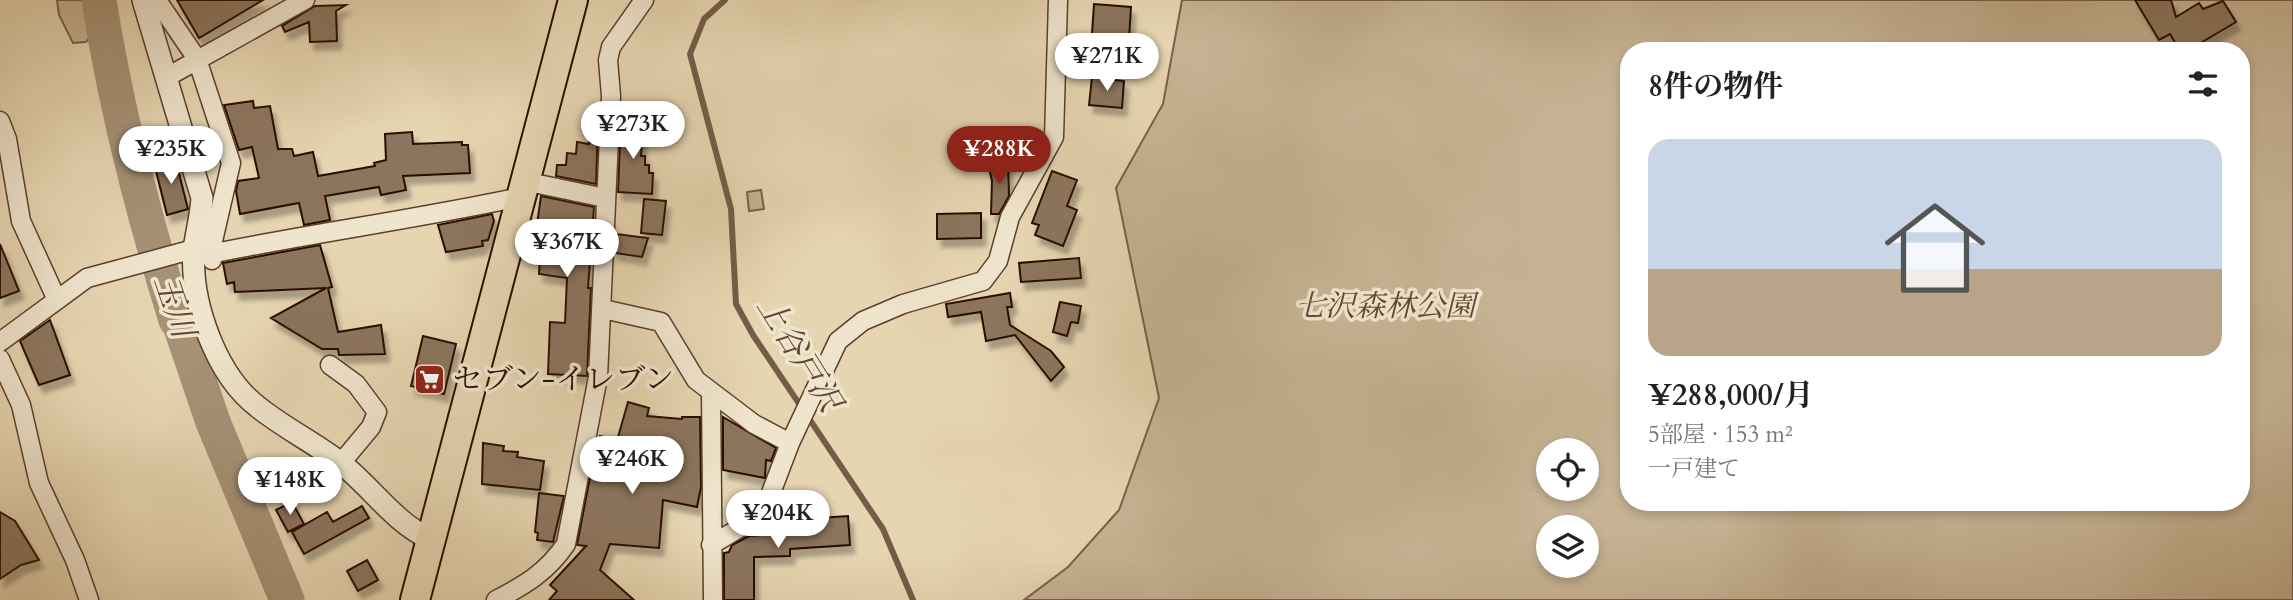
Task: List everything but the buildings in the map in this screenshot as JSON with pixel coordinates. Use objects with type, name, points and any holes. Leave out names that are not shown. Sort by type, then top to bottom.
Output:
[{"type":"main road","points":[[415,600],[573,0]]},
{"type":"street","points":[[167,77],[304,0]]},
{"type":"street","points":[[496,600],[530,593],[566,544],[595,400],[603,309],[605,198],[611,96],[608,60],[611,47],[644,0]]},
{"type":"street","points":[[711,545],[748,523],[766,506],[794,435],[838,341],[849,330],[903,304],[983,281],[998,261],[1010,217],[1054,137],[1058,0]]},
{"type":"street","points":[[143,1],[161,6],[197,59],[231,163],[195,284],[217,359],[235,387],[258,408],[341,463],[412,531],[430,539]]},
{"type":"street","points":[[143,1],[202,198],[201,226],[205,254]]},
{"type":"street","points":[[0,121],[8,139],[21,221],[57,300]]},
{"type":"street","points":[[0,342],[86,278],[136,263],[172,255],[205,254],[331,229],[424,217],[522,189],[605,198]]},
{"type":"street","points":[[603,309],[661,322],[696,380],[711,393],[754,424],[794,435]]},
{"type":"street","points":[[0,359],[21,405],[38,483],[75,560],[89,600]]},
{"type":"street","points":[[330,365],[356,384],[377,412],[371,427],[341,463]]},
{"type":"street","points":[[711,393],[713,600]]},
{"type":"green space","points":[[57,0],[92,0],[95,30],[86,42],[73,43],[59,15]]},
{"type":"green space","name":"七沢森林公園","points":[[1182,0],[2293,0],[2293,600],[1024,600],[1068,567],[1119,510],[1159,398],[1116,188],[1163,104]]},
{"type":"green space","points":[[761,190],[764,209],[749,211],[747,192]]},
{"type":"waterway","name":"玉川","points":[[99,0],[132,161],[176,320],[179,322],[213,422],[287,600]]},
{"type":"waterway","name":"上谷戸沢","points":[[725,0],[704,19],[690,54],[731,209],[736,304],[753,335],[883,529],[913,600]]},
{"type":"place","name":"セブン-イレブン","points":[[430,379]]}]
